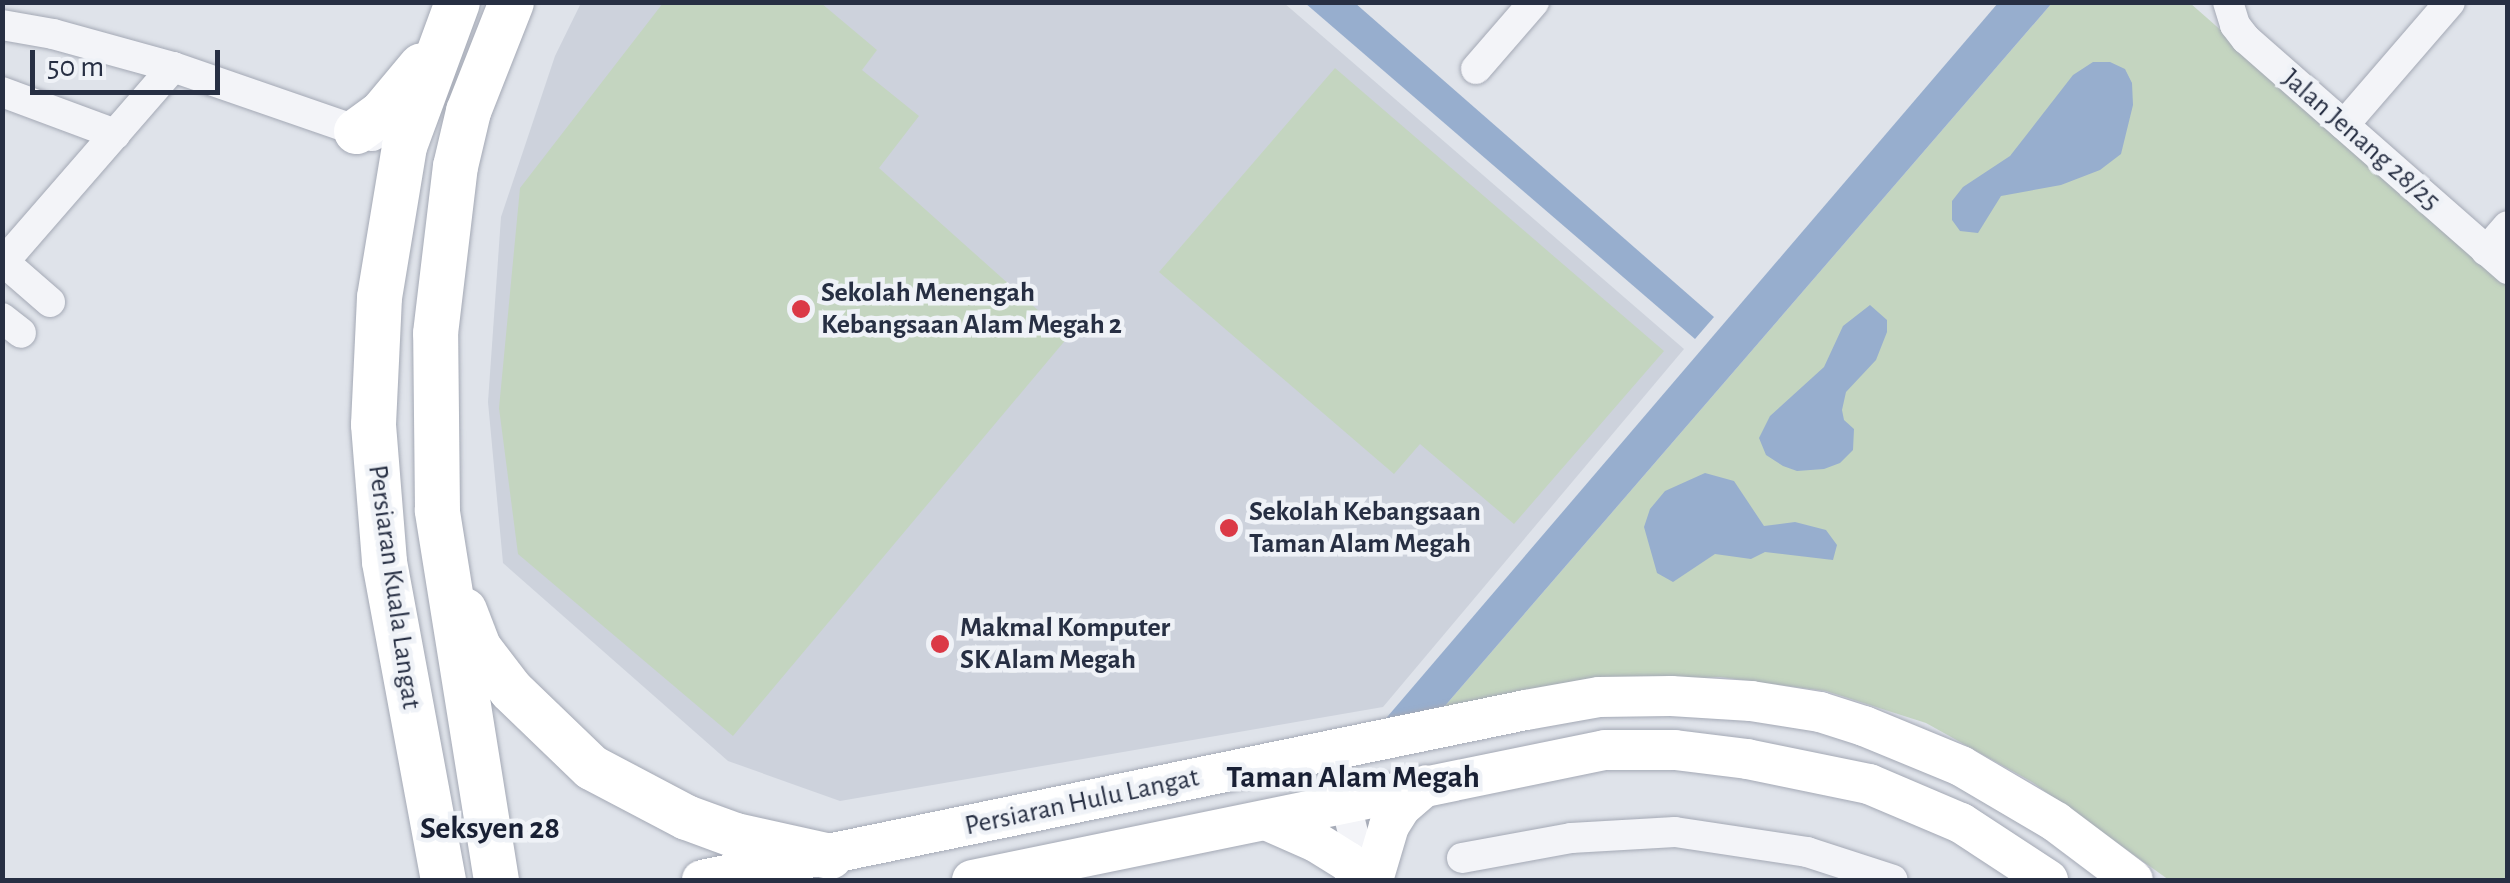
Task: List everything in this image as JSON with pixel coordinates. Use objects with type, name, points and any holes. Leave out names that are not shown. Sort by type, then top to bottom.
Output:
[{"type":"main road","points":[[451,230],[430,182],[404,146],[447,101],[502,21]]},
{"type":"main road","name":"Persiaran Kuala Langat","points":[[496,880],[437,510],[436,333],[456,166],[468,111],[502,21]]},
{"type":"main road","points":[[390,218],[374,158],[350,130],[381,113],[448,22]]},
{"type":"main road","name":"Persiaran Kuala Langat","points":[[443,880],[384,561],[376,490],[374,351],[390,218],[404,146],[448,22]]},
{"type":"main road","points":[[449,571],[478,646],[511,690],[591,767],[686,817],[735,835],[830,856]]},
{"type":"main road","name":"Persiaran Hulu Langat","points":[[702,880],[1332,749],[1599,698],[1711,698],[1820,712],[1961,766],[2056,822],[2133,880]]},
{"type":"main road","name":"Persiaran Hulu Langat","points":[[972,880],[1606,750],[1675,750],[1763,761],[1854,780],[1912,800],[1960,823],[2048,880]]},
{"type":"main road","points":[[1373,880],[1389,826],[1400,807],[1426,785]]},
{"type":"main road","points":[[1268,820],[1348,862],[1364,880]]},
{"type":"street","points":[[1476,69],[1534,2]]},
{"type":"street","name":"Jalan Jenang 28/25","points":[[2228,2],[2234,25],[2246,39],[2497,260]]},
{"type":"street","points":[[2344,125],[2450,2]]},
{"type":"street","points":[[2,25],[54,34],[173,68],[404,146]]},
{"type":"street","points":[[50,302],[3,263],[173,68]]},
{"type":"street","points":[[2,92],[115,134]]},
{"type":"street","points":[[2497,260],[2508,226]]},
{"type":"street","points":[[1332,749],[1364,880]]},
{"type":"street","points":[[1462,858],[1571,838],[1675,832],[1807,852],[1893,880]]},
{"type":"shaded area","points":[[581,3],[1284,3],[1684,349],[1383,707],[840,801],[728,761],[503,563],[488,402],[501,217],[555,56]]},
{"type":"green space","name":"Sekolah Menengah Kebangsaan Alam Megah 2","points":[[663,3],[821,3],[877,50],[862,70],[919,116],[879,168],[1068,337],[733,736],[518,554],[499,408],[520,188]]},
{"type":"green space","points":[[2052,3],[2190,3],[2507,282],[2507,880],[2169,880],[2032,782],[1926,723],[1826,691],[1720,677],[1595,682],[1444,707]]},
{"type":"green space","points":[[1335,68],[1664,351],[1514,524],[1420,444],[1394,474],[1159,272]]},
{"type":"water","points":[[1305,3],[1355,3],[1714,317],[1695,339]]},
{"type":"water","points":[[1998,3],[2052,3],[1444,707],[1382,723]]},
{"type":"water","points":[[2093,62],[2110,62],[2125,69],[2132,83],[2133,105],[2121,154],[2100,170],[2061,185],[2001,196],[1978,233],[1960,231],[1952,220],[1952,201],[1963,187],[2010,156],[2073,75]]},
{"type":"water","points":[[1870,305],[1887,320],[1887,332],[1876,360],[1846,392],[1842,410],[1844,420],[1854,429],[1853,450],[1840,463],[1824,469],[1797,471],[1783,466],[1766,455],[1759,438],[1770,416],[1824,367],[1843,326]]},
{"type":"water","points":[[1705,473],[1734,481],[1764,526],[1795,522],[1826,530],[1837,545],[1833,560],[1765,552],[1751,559],[1715,554],[1673,582],[1657,573],[1644,527],[1650,509],[1665,491]]},
{"type":"place","name":"Sekolah Menengah Kebangsaan Alam Megah 2","points":[[801,309]]},
{"type":"place","name":"Sekolah Kebangsaan Taman Alam Megah","points":[[1229,528]]},
{"type":"place","name":"Makmal Komputer SK Alam Megah","points":[[940,644]]},
{"type":"district","name":"Taman Alam Megah","points":[[1353,777]]},
{"type":"district","name":"Seksyen 28","points":[[490,828]]}]
